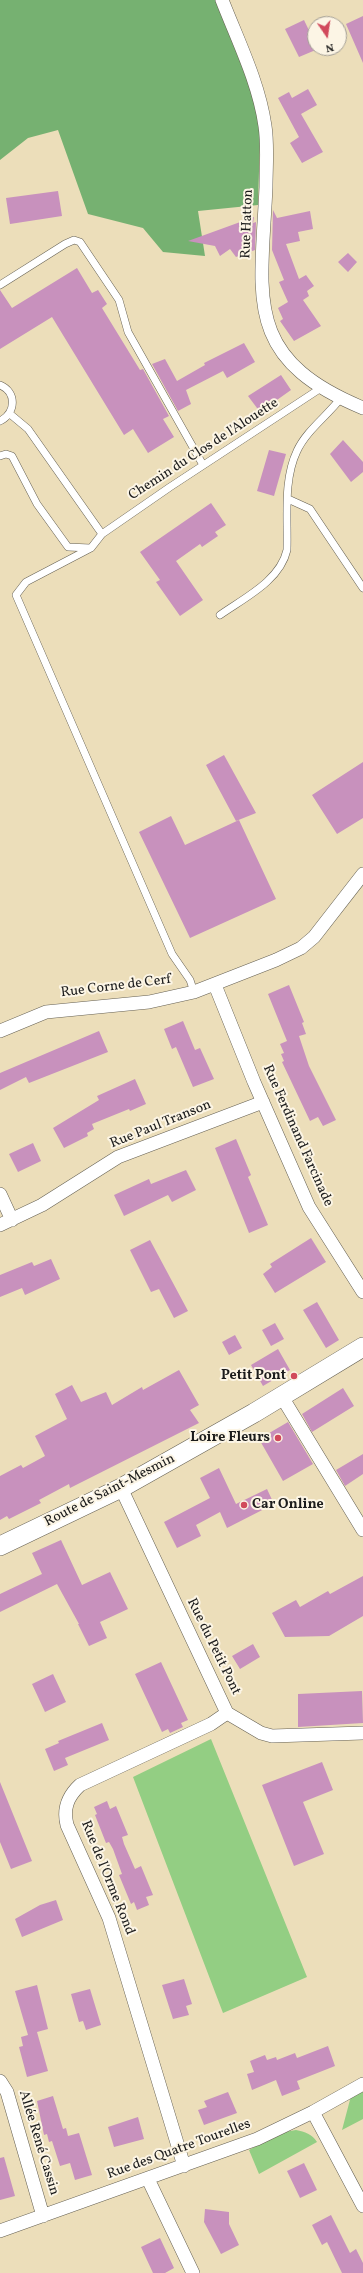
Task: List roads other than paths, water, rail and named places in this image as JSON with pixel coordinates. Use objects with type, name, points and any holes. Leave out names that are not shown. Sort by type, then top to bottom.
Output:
[{"type":"main road","name":"Route de Saint-Mesmin","points":[[0,1546],[121,1488],[282,1397],[363,1347]]},
{"type":"street","name":"Rue Hatton","points":[[222,0],[254,83],[266,126],[262,285],[266,320],[275,342],[292,366],[321,388],[340,399],[363,408]]},
{"type":"street","name":"Rue Corne de Cerf","points":[[0,1031],[46,1012],[149,1002],[194,992],[215,985],[301,948],[314,937],[363,874]]},
{"type":"street","name":"Rue Ferdinand Farcinade","points":[[215,985],[262,1102],[309,1206],[363,1292]]},
{"type":"street","name":"Rue Paul Transon","points":[[6,1222],[42,1205],[118,1157],[262,1102]]},
{"type":"street","points":[[0,1194],[6,1222]]},
{"type":"street","points":[[282,1397],[363,1530]]},
{"type":"street","name":"Rue du Petit Pont","points":[[121,1488],[227,1714],[260,1733],[272,1736],[363,1734]]},
{"type":"street","name":"Rue de l'Orme Rond","points":[[184,2166],[108,1918],[67,1825],[66,1803],[72,1792],[80,1785],[212,1724],[227,1714]]},
{"type":"street","name":"Allée René Cassin","points":[[0,2081],[7,2092],[43,2216]]},
{"type":"street","name":"Rue des Quatre Tourelles","points":[[0,2231],[257,2139],[313,2112],[363,2084]]},
{"type":"street","points":[[313,2112],[363,2206]]},
{"type":"street","points":[[148,2179],[193,2273]]},
{"type":"lane","points":[[0,285],[65,244],[74,240],[80,242],[119,300],[128,332],[203,465]]},
{"type":"lane","points":[[0,385],[8,390],[11,395],[13,408],[10,414],[0,421]]},
{"type":"lane","name":"Chemin du Clos de l'Alouette","points":[[91,548],[102,534],[203,465],[321,388]]},
{"type":"lane","points":[[220,615],[268,582],[285,558],[288,499],[292,467],[297,450],[340,399]]},
{"type":"lane","points":[[10,414],[28,430],[102,534]]},
{"type":"lane","points":[[0,456],[6,454],[12,456],[37,504],[68,547],[91,548]]},
{"type":"lane","points":[[288,499],[310,509],[363,588]]},
{"type":"lane","points":[[91,548],[26,582],[16,595],[172,954],[190,980],[194,992]]},
{"type":"place","name":"Petit Pont","points":[[294,1376]]},
{"type":"place","name":"Loire Fleurs","points":[[278,1438]]},
{"type":"place","name":"Car Online","points":[[244,1505]]}]
